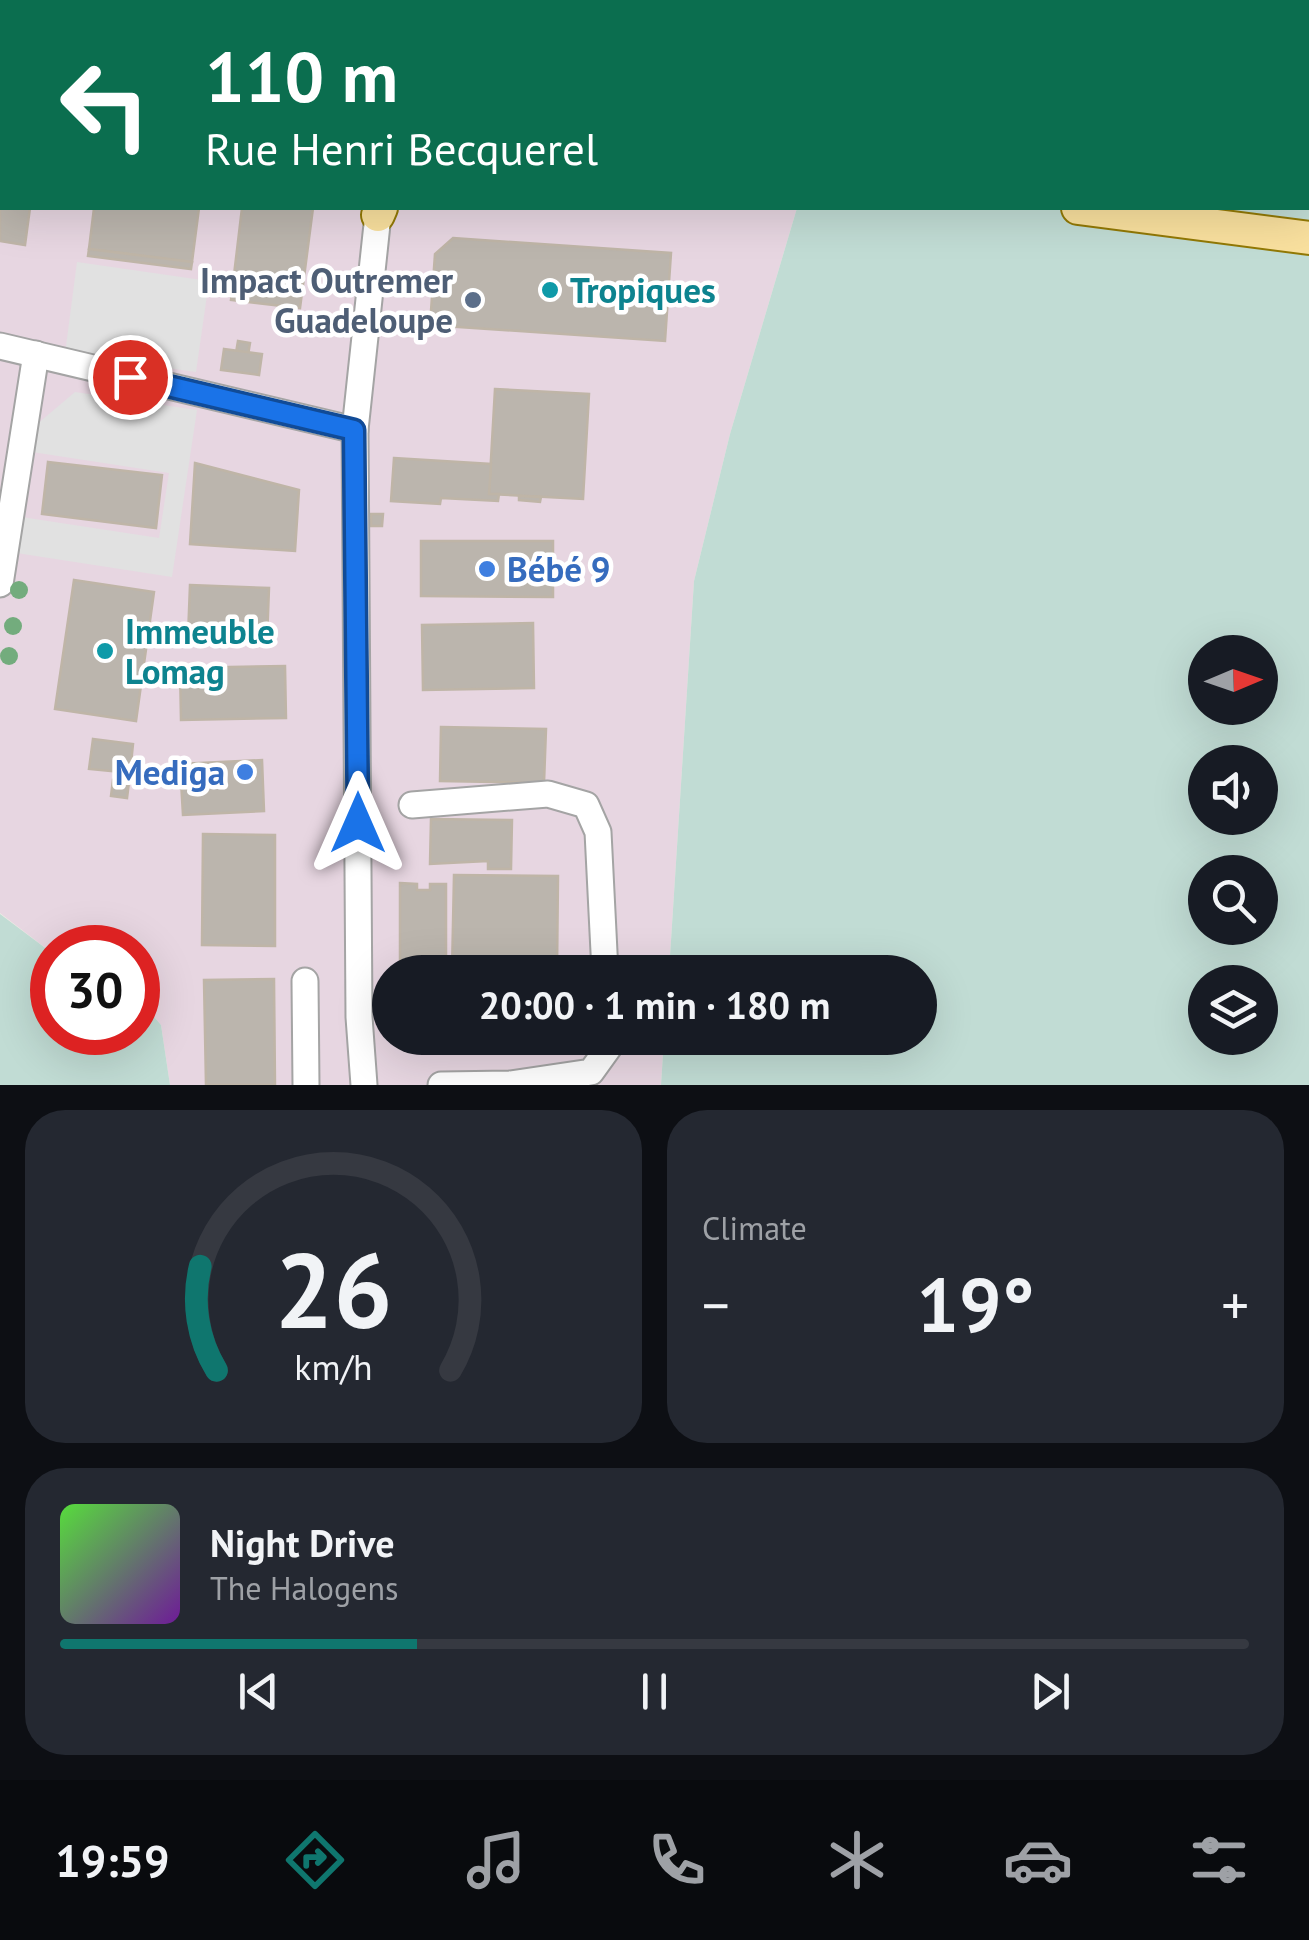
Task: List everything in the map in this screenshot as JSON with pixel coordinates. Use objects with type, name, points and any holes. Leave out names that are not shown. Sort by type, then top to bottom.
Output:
[{"type":"main road","points":[[1093,210],[1309,238]]},
{"type":"street","points":[[364,1085],[359,1017],[354,430],[379,210]]},
{"type":"street","points":[[0,346],[354,430]]},
{"type":"street","points":[[0,584],[36,354]]},
{"type":"street","points":[[412,805],[548,794],[586,805],[598,832],[604,955]]},
{"type":"street","points":[[306,982],[306,1085]]},
{"type":"street","points":[[441,1085],[510,1084],[591,1072],[603,1055]]},
{"type":"shaded area","points":[[0,210],[796,210],[730,434],[694,581],[670,955],[372,955],[372,1055],[663,1055],[661,1085],[170,1085],[160,1024],[160,925],[30,925],[30,936],[0,913]]},
{"type":"shaded area","points":[[796,210],[1309,210],[1309,1085],[661,1085],[663,1055],[937,1055],[937,955],[670,955],[694,581],[730,434]]},
{"type":"shaded area","points":[[77,262],[209,281],[196,372],[65,354]]},
{"type":"shaded area","points":[[75,392],[197,410],[172,577],[10,552],[15,516],[159,538],[169,473],[32,452],[36,425]]},
{"type":"shaded area","points":[[0,914],[30,936],[30,1055],[160,1055],[161,1025],[170,1085],[0,1085]]},
{"type":"building","points":[[0,210],[30,210],[25,245],[0,241]]},
{"type":"building","points":[[94,210],[199,210],[192,262],[89,249]]},
{"type":"building","points":[[242,210],[313,210],[300,308],[231,300]]},
{"type":"building","name":"Tropiques","points":[[453,238],[671,253],[665,341],[430,325],[435,254]]},
{"type":"building","points":[[89,249],[192,262],[191,269],[88,256]]},
{"type":"building","points":[[238,341],[250,343],[248,355],[236,353]]},
{"type":"building","points":[[224,349],[262,354],[259,375],[221,370]]},
{"type":"building","name":"Tropiques","points":[[495,389],[589,394],[583,499],[489,494]]},
{"type":"building","points":[[394,458],[491,464],[489,494],[499,494],[498,501],[391,501]]},
{"type":"building","points":[[48,462],[162,475],[156,528],[42,514]]},
{"type":"building","points":[[195,463],[299,490],[295,551],[190,544]]},
{"type":"building","points":[[519,496],[541,497],[540,502],[519,500]]},
{"type":"building","points":[[371,514],[383,514],[382,526],[371,526]]},
{"type":"building","name":"Bébé 9","points":[[421,541],[553,541],[553,597],[421,596]]},
{"type":"building","name":"Immeuble Lomag","points":[[74,580],[154,592],[136,721],[55,709]]},
{"type":"building","points":[[190,585],[269,588],[267,640],[188,637]]},
{"type":"building","points":[[533,623],[534,688],[423,690],[422,625]]},
{"type":"building","points":[[285,666],[286,718],[181,720],[180,668]]},
{"type":"building","points":[[441,727],[546,729],[544,783],[440,781]]},
{"type":"building","points":[[93,739],[133,744],[130,773],[89,769]]},
{"type":"building","points":[[262,760],[264,811],[183,815],[180,764]]},
{"type":"building","points":[[113,780],[129,782],[127,798],[111,796]]},
{"type":"building","points":[[431,819],[512,820],[511,869],[488,869],[488,861],[430,864]]},
{"type":"building","points":[[203,834],[275,835],[275,946],[202,945]]},
{"type":"building","points":[[454,875],[558,876],[557,955],[452,955]]},
{"type":"building","points":[[400,883],[417,884],[417,890],[430,890],[430,884],[446,884],[446,955],[400,955]]},
{"type":"building","points":[[274,979],[275,1085],[206,1085],[204,980]]},
{"type":"place","name":"Tropiques","points":[[550,290]]},
{"type":"place","name":"Impact Outremer Guadeloupe","points":[[473,300]]},
{"type":"place","name":"Bébé 9","points":[[487,569]]},
{"type":"place","name":"Immeuble Lomag","points":[[105,651]]},
{"type":"place","name":"Mediga","points":[[245,772]]},
{"type":"route","points":[[130,377],[354,430],[358,823]]}]
